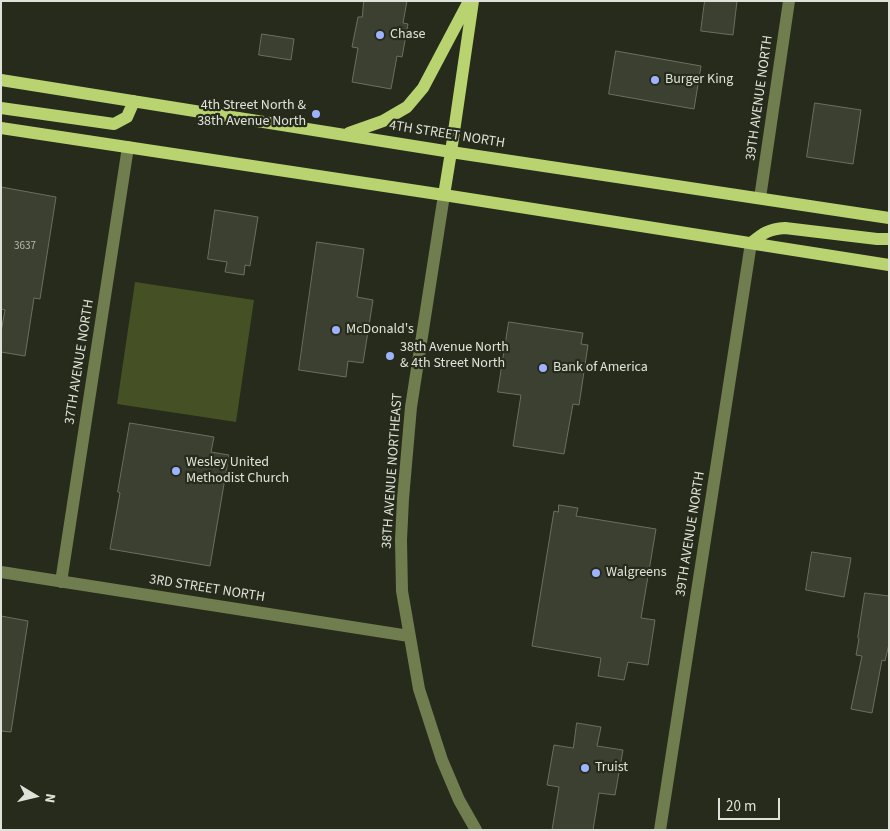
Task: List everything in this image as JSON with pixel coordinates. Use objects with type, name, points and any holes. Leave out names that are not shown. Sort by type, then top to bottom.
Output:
[{"type":"main road","points":[[346,134],[382,122],[407,107],[423,88],[471,1]]},
{"type":"main road","points":[[444,195],[471,1]]},
{"type":"main road","name":"4TH STREET NORTH","points":[[1,80],[451,152],[889,218]]},
{"type":"main road","points":[[1,108],[114,124],[127,116],[134,101]]},
{"type":"main road","points":[[1,128],[889,265]]},
{"type":"main road","points":[[751,243],[761,234],[773,228],[889,239]]},
{"type":"street","name":"39TH AVENUE NORTH","points":[[760,198],[789,1]]},
{"type":"street","name":"37TH AVENUE NORTH","points":[[61,582],[128,147]]},
{"type":"street","name":"38TH AVENUE NORTHEAST","points":[[444,195],[411,407],[403,499],[401,540],[402,591],[418,689],[442,760],[459,800],[476,830]]},
{"type":"street","name":"39TH AVENUE NORTH","points":[[660,830],[751,243]]},
{"type":"street","name":"3RD STREET NORTH","points":[[1,572],[409,636]]},
{"type":"green space","points":[[135,282],[254,300],[236,422],[117,404]]},
{"type":"building","name":"Chase","points":[[364,1],[407,1],[403,23],[408,24],[402,57],[397,56],[391,89],[352,82],[358,48],[352,47],[358,17],[362,17]]},
{"type":"building","points":[[705,1],[737,1],[733,35],[701,31]]},
{"type":"building","points":[[262,34],[294,39],[291,60],[259,55]]},
{"type":"building","name":"Burger King","points":[[616,51],[701,66],[694,109],[609,94]]},
{"type":"building","points":[[815,103],[861,110],[853,164],[807,157]]},
{"type":"building","points":[[1,187],[56,197],[40,299],[34,298],[25,356],[1,352],[1,332],[5,310],[1,309]]},
{"type":"building","points":[[215,210],[258,217],[250,266],[245,265],[244,275],[225,272],[227,262],[208,259]]},
{"type":"building","name":"McDonald's","points":[[317,242],[364,249],[357,297],[373,300],[363,363],[348,361],[346,377],[299,370]]},
{"type":"building","name":"Bank of America","points":[[509,322],[583,333],[581,344],[588,345],[579,405],[573,404],[564,454],[513,446],[521,395],[498,392]]},
{"type":"building","points":[[130,423],[214,437],[211,452],[229,455],[210,566],[110,549]]},
{"type":"building","name":"Walgreens","points":[[559,505],[578,508],[576,516],[656,529],[641,618],[655,620],[648,665],[628,662],[624,680],[598,676],[601,658],[532,646],[554,511],[558,512]]},
{"type":"building","points":[[812,552],[851,558],[844,597],[806,590]]},
{"type":"building","points":[[865,593],[889,596],[889,644],[885,661],[882,660],[872,713],[851,709],[862,656],[856,655]]},
{"type":"building","points":[[1,616],[28,621],[11,732],[1,731]]},
{"type":"building","name":"Truist","points":[[577,723],[601,727],[597,746],[623,750],[615,795],[599,793],[593,830],[552,830],[559,787],[547,785],[554,745],[573,748]]},
{"type":"place","name":"Chase","points":[[380,35]]},
{"type":"place","name":"Burger King","points":[[655,80]]},
{"type":"place","name":"4th Street North & 38th Avenue North","points":[[316,114]]},
{"type":"place","name":"McDonald's","points":[[336,330]]},
{"type":"place","name":"38th Avenue North & 4th Street North","points":[[390,356]]},
{"type":"place","name":"Bank of America","points":[[543,368]]},
{"type":"place","name":"Wesley United Methodist Church","points":[[176,471]]},
{"type":"place","name":"Walgreens","points":[[596,573]]},
{"type":"place","name":"Truist","points":[[585,768]]}]
